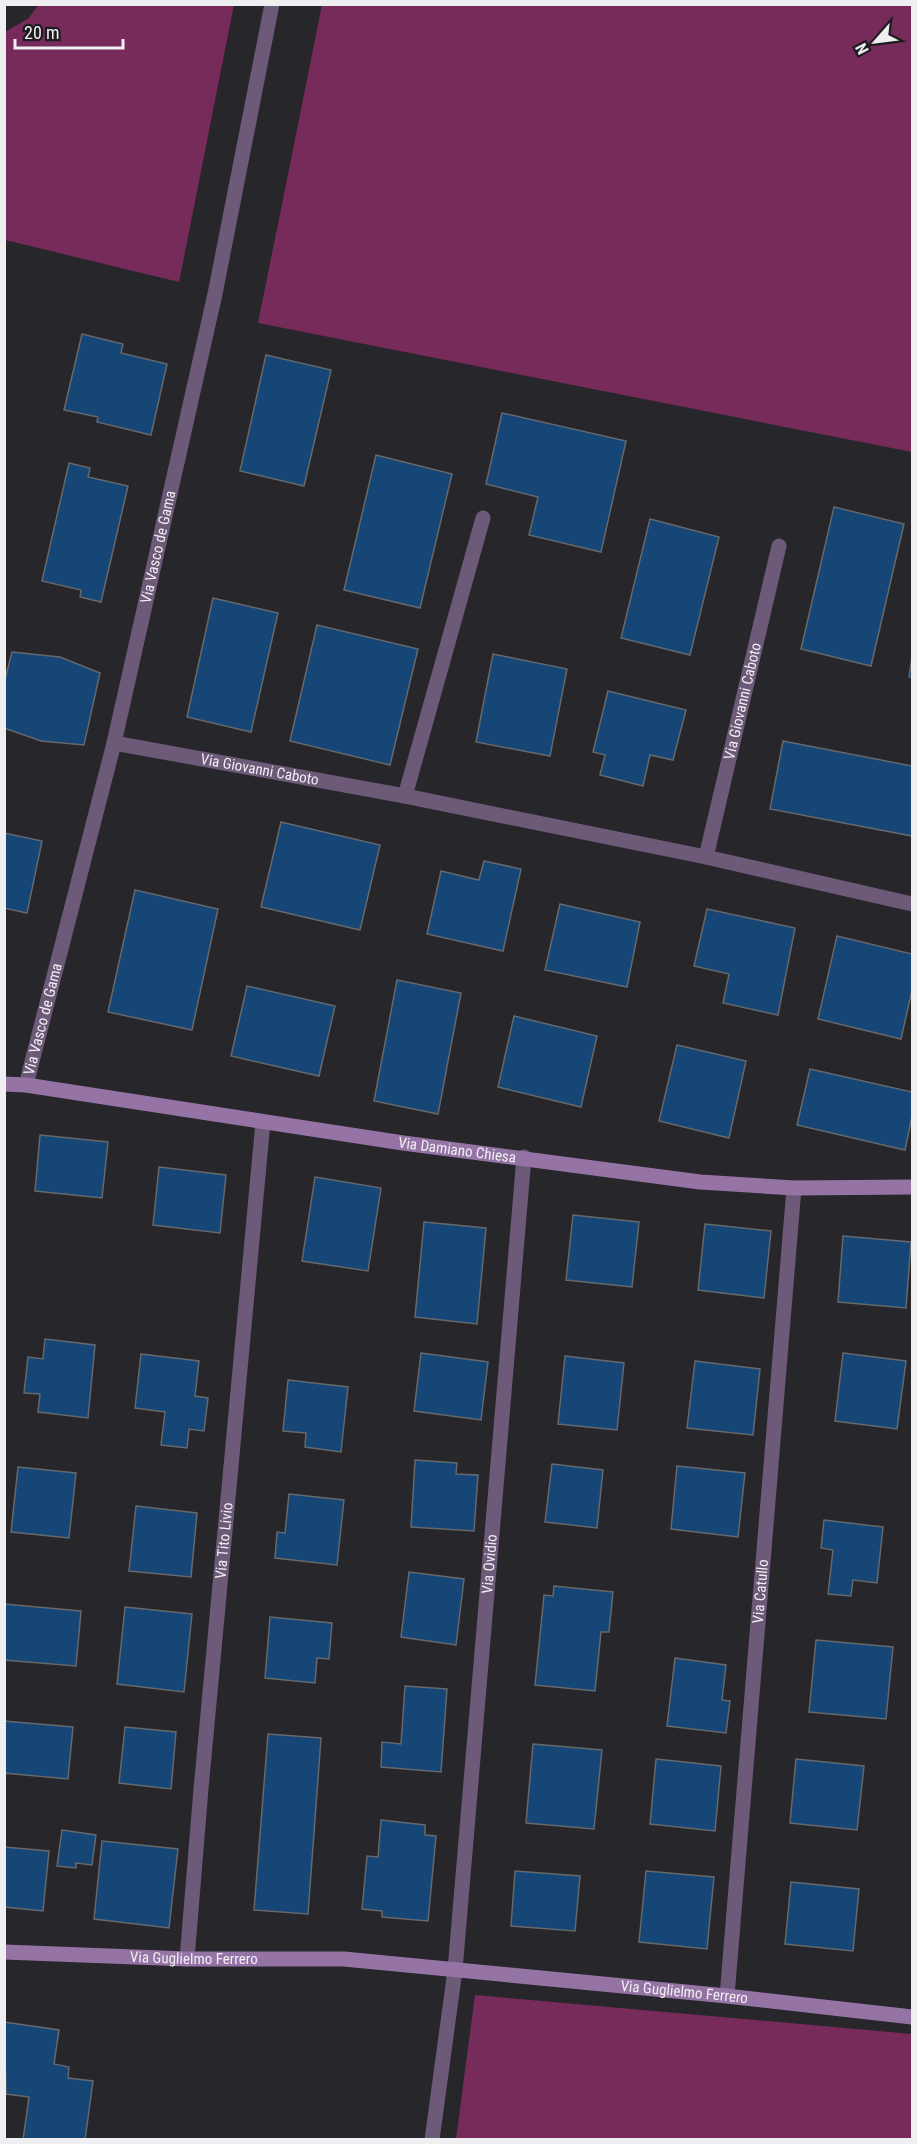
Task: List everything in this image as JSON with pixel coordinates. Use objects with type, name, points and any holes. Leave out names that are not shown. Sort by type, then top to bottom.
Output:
[{"type":"street","name":"Via Vasco de Gama","points":[[26,1085],[114,743],[215,294],[272,4]]},
{"type":"street","points":[[405,796],[483,518]]},
{"type":"street","name":"Via Giovanni Caboto","points":[[706,857],[779,546]]},
{"type":"street","name":"Via Giovanni Caboto","points":[[114,743],[405,796],[706,857],[912,904]]},
{"type":"street","name":"Via Damiano Chiesa","points":[[4,1084],[26,1085],[403,1143],[525,1157],[700,1182],[794,1188],[912,1187]]},
{"type":"street","name":"Via Tito Livio","points":[[187,1959],[263,1122]]},
{"type":"street","name":"Via Ovidio","points":[[455,1970],[525,1157]]},
{"type":"street","name":"Via Catullo","points":[[728,1996],[794,1188]]},
{"type":"street","name":"Via Guglielmo Ferrero","points":[[4,1952],[187,1959],[344,1959],[728,1996],[912,2017]]},
{"type":"street","points":[[432,2139],[455,1970]]},
{"type":"shaded area","points":[[38,5],[234,5],[179,282],[5,240],[5,32],[29,18]]},
{"type":"shaded area","points":[[322,5],[912,5],[912,452],[258,323]]},
{"type":"shaded area","points":[[475,1995],[912,2034],[912,2139],[456,2139]]},
{"type":"building","points":[[82,334],[123,344],[121,353],[167,364],[151,435],[97,422],[98,417],[64,410]]},
{"type":"building","points":[[266,355],[331,370],[304,486],[240,471]]},
{"type":"building","points":[[502,413],[626,441],[601,552],[529,535],[538,497],[486,484]]},
{"type":"building","points":[[376,455],[452,474],[420,608],[344,590]]},
{"type":"building","points":[[69,463],[90,468],[88,477],[128,486],[101,602],[80,597],[81,590],[42,581]]},
{"type":"building","points":[[834,507],[904,524],[871,666],[801,649]]},
{"type":"building","points":[[650,519],[719,537],[690,655],[621,638]]},
{"type":"building","points":[[213,598],[278,613],[251,732],[187,717]]},
{"type":"building","points":[[317,625],[418,649],[390,765],[290,741]]},
{"type":"building","points":[[12,652],[60,657],[100,673],[84,745],[41,741],[4,728],[4,683]]},
{"type":"building","points":[[493,654],[567,669],[550,756],[476,742]]},
{"type":"building","points":[[912,657],[912,678],[909,677]]},
{"type":"building","points":[[608,691],[686,710],[673,760],[650,755],[643,786],[600,775],[605,755],[593,752]]},
{"type":"building","points":[[783,741],[912,766],[912,836],[770,809]]},
{"type":"building","points":[[281,822],[380,845],[360,930],[261,907]]},
{"type":"building","points":[[4,833],[42,841],[27,913],[4,908]]},
{"type":"building","points":[[484,861],[521,869],[503,951],[427,934],[441,871],[479,880]]},
{"type":"building","points":[[135,890],[218,909],[192,1030],[108,1012]]},
{"type":"building","points":[[560,904],[640,922],[627,987],[545,970]]},
{"type":"building","points":[[707,909],[795,928],[778,1015],[723,1003],[729,974],[694,966]]},
{"type":"building","points":[[837,936],[912,954],[912,990],[901,1039],[818,1019]]},
{"type":"building","points":[[397,980],[461,993],[438,1114],[374,1101]]},
{"type":"building","points":[[247,986],[335,1006],[319,1076],[231,1056]]},
{"type":"building","points":[[514,1016],[597,1036],[581,1107],[498,1087]]},
{"type":"building","points":[[677,1045],[746,1061],[729,1138],[659,1121]]},
{"type":"building","points":[[810,1069],[912,1092],[912,1116],[905,1150],[797,1125]]},
{"type":"building","points":[[40,1135],[108,1142],[102,1198],[35,1191]]},
{"type":"building","points":[[159,1167],[226,1175],[220,1233],[153,1225]]},
{"type":"building","points":[[315,1177],[381,1188],[368,1271],[302,1261]]},
{"type":"building","points":[[573,1215],[639,1222],[632,1287],[566,1280]]},
{"type":"building","points":[[424,1222],[486,1228],[477,1324],[415,1317]]},
{"type":"building","points":[[705,1224],[771,1231],[764,1298],[698,1290]]},
{"type":"building","points":[[843,1236],[911,1242],[906,1308],[838,1302]]},
{"type":"building","points":[[45,1339],[95,1345],[88,1418],[38,1412],[40,1394],[24,1393],[28,1357],[43,1359]]},
{"type":"building","points":[[421,1353],[488,1362],[481,1420],[414,1411]]},
{"type":"building","points":[[843,1353],[906,1361],[897,1429],[835,1421]]},
{"type":"building","points":[[141,1354],[199,1361],[195,1396],[208,1398],[204,1431],[189,1429],[187,1448],[161,1445],[165,1412],[135,1408]]},
{"type":"building","points":[[565,1356],[624,1363],[617,1430],[558,1424]]},
{"type":"building","points":[[695,1361],[760,1369],[753,1435],[687,1428]]},
{"type":"building","points":[[288,1380],[348,1387],[341,1452],[305,1447],[306,1433],[283,1431]]},
{"type":"building","points":[[415,1460],[457,1463],[456,1474],[478,1475],[474,1531],[411,1527]]},
{"type":"building","points":[[552,1464],[603,1470],[597,1528],[545,1522]]},
{"type":"building","points":[[677,1466],[745,1473],[738,1537],[671,1529]]},
{"type":"building","points":[[18,1467],[76,1473],[69,1538],[11,1532]]},
{"type":"building","points":[[289,1494],[344,1500],[337,1565],[275,1558],[277,1532],[285,1533]]},
{"type":"building","points":[[136,1506],[197,1513],[191,1577],[129,1571]]},
{"type":"building","points":[[824,1520],[883,1527],[877,1583],[853,1580],[851,1596],[828,1594],[833,1550],[821,1548]]},
{"type":"building","points":[[409,1572],[464,1579],[456,1645],[401,1637]]},
{"type":"building","points":[[554,1586],[613,1592],[609,1632],[601,1632],[595,1691],[535,1685],[544,1595],[553,1596]]},
{"type":"building","points":[[4,1604],[81,1611],[76,1666],[4,1660]]},
{"type":"building","points":[[125,1607],[192,1614],[184,1692],[117,1684]]},
{"type":"building","points":[[270,1617],[332,1623],[329,1659],[317,1658],[315,1683],[265,1678]]},
{"type":"building","points":[[816,1640],[893,1647],[886,1719],[809,1712]]},
{"type":"building","points":[[675,1658],[726,1665],[722,1700],[730,1701],[726,1733],[667,1726]]},
{"type":"building","points":[[405,1686],[447,1689],[441,1772],[381,1767],[382,1742],[401,1744]]},
{"type":"building","points":[[4,1721],[73,1727],[68,1779],[4,1773]]},
{"type":"building","points":[[125,1727],[176,1732],[171,1789],[119,1783]]},
{"type":"building","points":[[268,1734],[321,1738],[308,1914],[254,1910]]},
{"type":"building","points":[[533,1744],[602,1750],[594,1829],[526,1823]]},
{"type":"building","points":[[656,1759],[721,1766],[715,1831],[650,1824]]},
{"type":"building","points":[[796,1759],[864,1766],[857,1830],[790,1823]]},
{"type":"building","points":[[381,1820],[425,1825],[425,1835],[436,1836],[428,1921],[382,1917],[382,1911],[362,1909],[367,1856],[378,1857]]},
{"type":"building","points":[[62,1830],[96,1835],[92,1865],[76,1863],[76,1868],[57,1866]]},
{"type":"building","points":[[102,1841],[178,1849],[169,1928],[94,1919]]},
{"type":"building","points":[[4,1847],[49,1851],[43,1911],[4,1907]]},
{"type":"building","points":[[515,1871],[580,1876],[575,1931],[511,1926]]},
{"type":"building","points":[[646,1871],[714,1877],[707,1949],[639,1942]]},
{"type":"building","points":[[791,1882],[859,1889],[853,1951],[785,1944]]},
{"type":"building","points":[[4,2022],[59,2030],[54,2064],[69,2067],[68,2078],[93,2081],[85,2140],[23,2140],[29,2097],[6,2094]]}]
